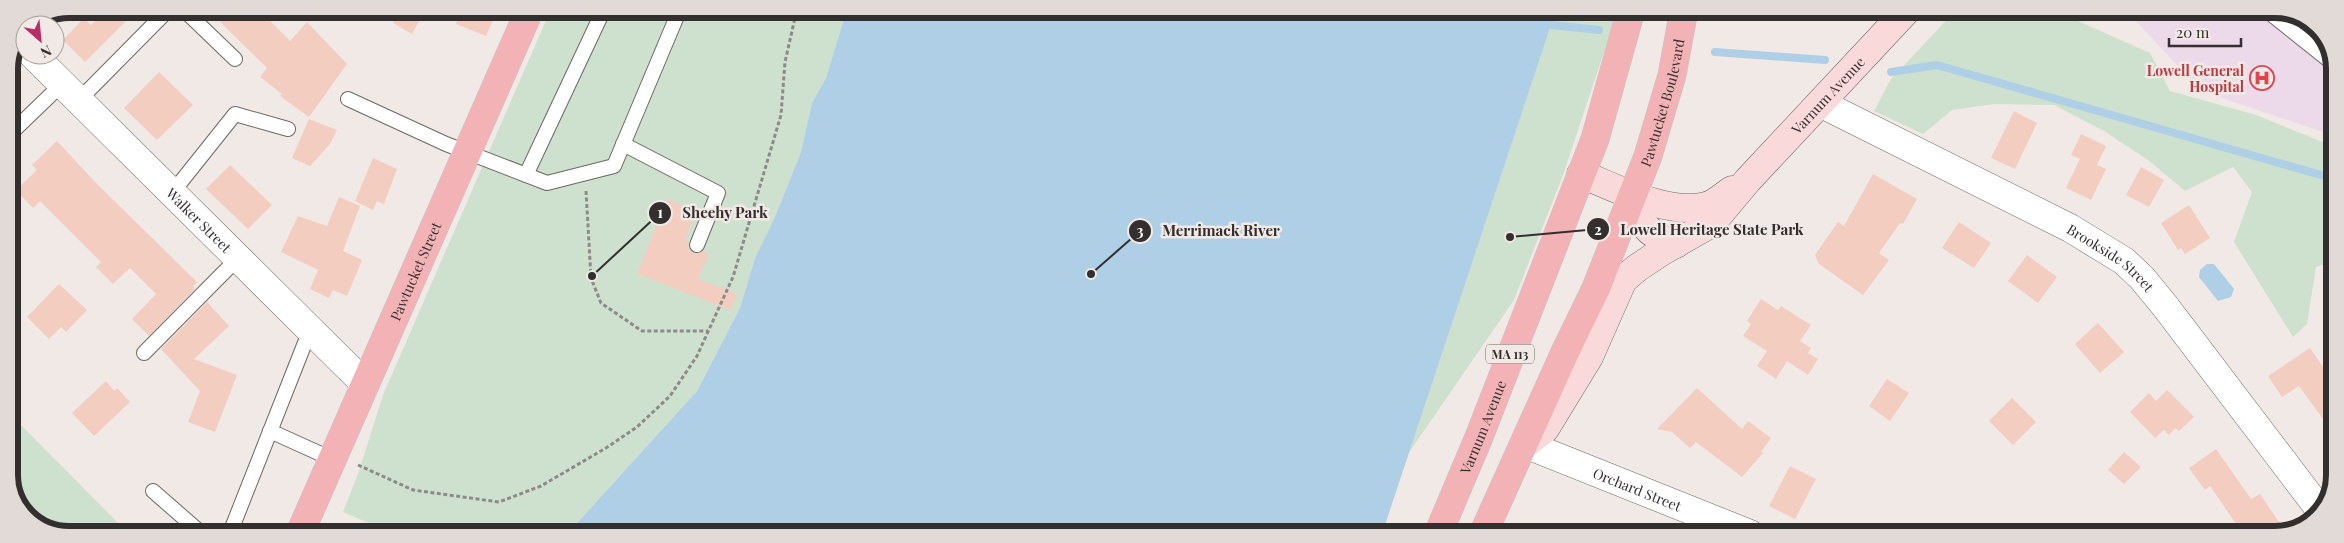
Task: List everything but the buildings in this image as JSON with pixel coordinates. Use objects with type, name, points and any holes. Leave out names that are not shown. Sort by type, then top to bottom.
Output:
[{"type":"main road","name":"Pawtucket Street","points":[[303,526],[526,18]]},
{"type":"main road","name":"MA 113","points":[[1581,174],[1595,138],[1629,18]]},
{"type":"main road","name":"Pawtucket Boulevard","points":[[1632,194],[1648,156],[1658,124],[1672,75],[1683,18]]},
{"type":"main road","name":"Varnum Avenue","points":[[1525,444],[1545,429],[1589,357],[1623,280],[1637,268],[1712,223],[1748,180],[1900,18]]},
{"type":"main road","name":"Varnum Avenue","points":[[1441,526],[1479,437],[1581,174],[1667,206],[1688,210],[1708,206],[1748,180]]},
{"type":"main road","name":"Varnum Avenue","points":[[1487,526],[1596,288],[1632,194]]},
{"type":"main road","points":[[1632,194],[1640,220],[1648,231],[1661,240],[1676,244]]},
{"type":"street","name":"Walker Street","points":[[42,65],[365,384]]},
{"type":"street","name":"Brookside Street","points":[[1820,103],[2070,228],[2124,261],[2142,278],[2171,314],[2316,505]]},
{"type":"street","name":"Orchard Street","points":[[1525,444],[1730,526]]},
{"type":"lane","points":[[18,130],[70,92],[157,18]]},
{"type":"lane","points":[[192,18],[235,59]]},
{"type":"lane","points":[[526,175],[600,18]]},
{"type":"lane","points":[[348,99],[446,144],[469,151],[547,183],[614,166],[676,18]]},
{"type":"lane","points":[[2276,18],[2325,57]]},
{"type":"lane","points":[[172,193],[234,114],[288,129]]},
{"type":"lane","points":[[623,144],[718,193],[697,244]]},
{"type":"lane","points":[[144,353],[238,258]]},
{"type":"lane","points":[[233,526],[310,330]]},
{"type":"lane","points":[[270,431],[332,459]]},
{"type":"lane","points":[[153,491],[193,526]]},
{"type":"path","points":[[358,465],[413,490],[499,502],[541,486],[606,448],[637,427],[670,396],[697,356],[733,277],[781,115],[785,62],[795,18]]},
{"type":"path","points":[[584,173],[591,278],[601,303],[642,331],[708,331]]},
{"type":"shaded area","name":"Lowell General Hospital","points":[[2133,18],[2286,18],[2301,24],[2314,35],[2325,55],[2326,133],[2201,91]]},
{"type":"green space","points":[[547,18],[844,18],[826,78],[812,103],[801,152],[775,217],[755,258],[740,308],[697,391],[574,526],[376,526],[343,512],[359,471],[383,395]]},
{"type":"green space","points":[[1553,18],[1615,18],[1563,175],[1514,300],[1408,454]]},
{"type":"green space","points":[[1948,18],[2071,18],[2150,53],[2170,91],[2256,115],[2326,143],[2326,263],[2316,267],[2307,324],[2293,337],[2234,242],[2252,192],[2233,167],[2185,191],[2148,160],[2104,131],[2054,105],[1994,104],[1952,110],[1923,134],[1874,111],[1891,79]]},
{"type":"green space","points":[[18,422],[121,526],[58,525],[43,519],[30,508],[21,494],[18,485]]},
{"type":"water","points":[[844,18],[1553,18],[1385,526],[574,526],[697,391],[740,308],[755,258],[775,217],[801,152],[812,103],[826,78]]},
{"type":"water","points":[[2207,264],[2214,264],[2234,289],[2231,297],[2218,301],[2199,277],[2200,270]]},
{"type":"waterway","points":[[1542,24],[1599,30]]},
{"type":"waterway","points":[[1715,52],[1825,60]]},
{"type":"waterway","points":[[1891,72],[1937,65],[2326,176]]},
{"type":"place","name":"Lowell General Hospital","points":[[2262,78]]},
{"type":"place","name":"Lowell Heritage State Park","points":[[1510,237]]},
{"type":"place","name":"Merrimack River","points":[[1091,274]]},
{"type":"place","name":"Sheehy Park","points":[[592,276]]}]
